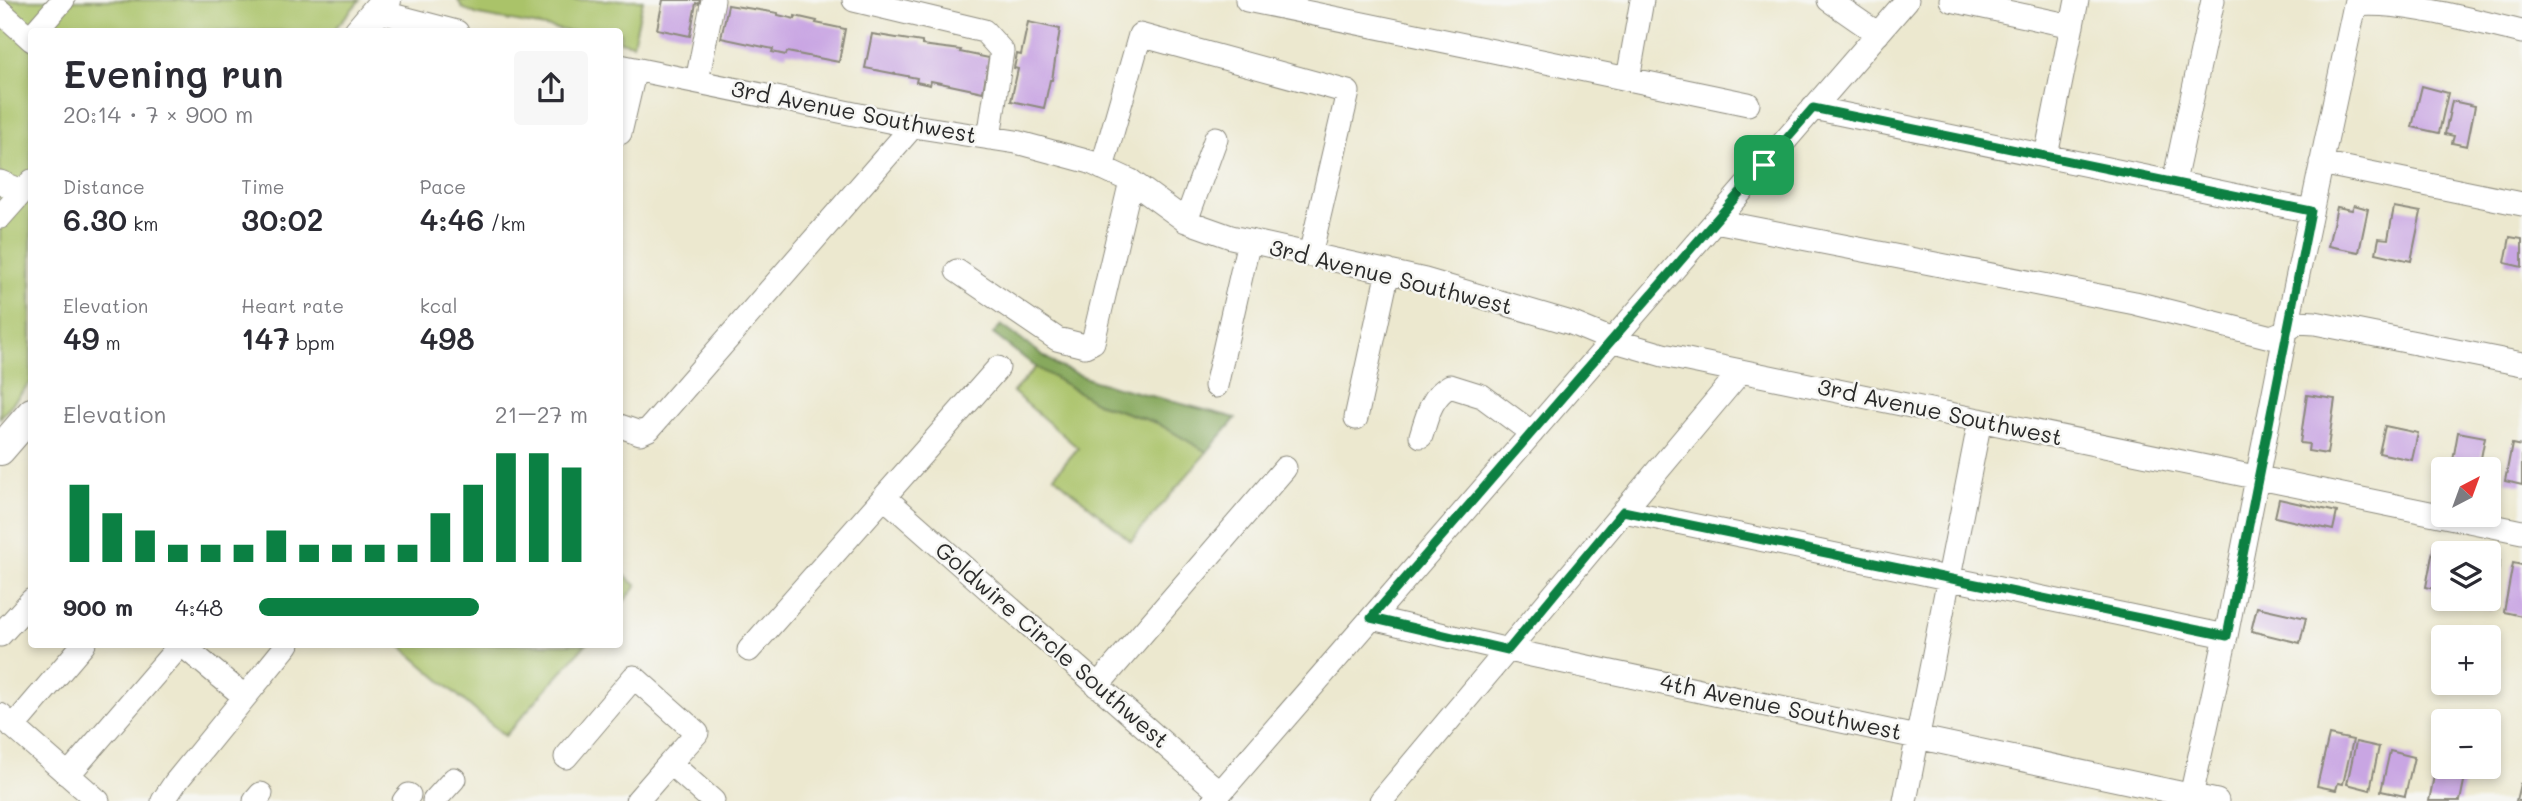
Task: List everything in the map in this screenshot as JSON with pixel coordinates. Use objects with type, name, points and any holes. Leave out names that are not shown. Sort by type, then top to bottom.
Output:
[{"type":"main road","points":[[0,450],[28,418]]},
{"type":"street","points":[[39,28],[63,0]]},
{"type":"street","points":[[697,81],[713,0]]},
{"type":"street","points":[[854,0],[984,31],[1002,51],[989,138]]},
{"type":"street","points":[[1247,0],[1748,104]]},
{"type":"street","points":[[1628,79],[1642,0]]},
{"type":"street","points":[[1829,0],[1878,34]]},
{"type":"street","points":[[1217,797],[1907,0]]},
{"type":"street","points":[[1951,0],[2072,26]]},
{"type":"street","points":[[2046,156],[2077,0]]},
{"type":"street","points":[[2174,182],[2213,0]]},
{"type":"street","points":[[2191,798],[2227,636],[2286,331],[2356,2],[2400,6],[2522,32]]},
{"type":"street","points":[[0,11],[28,33]]},
{"type":"street","points":[[374,14],[426,28]]},
{"type":"street","points":[[1102,168],[1140,35],[1348,92],[1310,255]]},
{"type":"street","points":[[623,105],[627,67]]},
{"type":"street","name":"3rd Avenue Southwest","points":[[627,67],[913,126],[1016,142],[1090,162],[1131,181],[1186,221],[1249,242],[1424,280],[1572,323],[1612,340],[1664,355],[2522,531]]},
{"type":"street","points":[[1813,108],[2311,211]]},
{"type":"street","points":[[623,427],[640,433],[649,429],[913,126]]},
{"type":"street","points":[[1186,221],[1216,138]]},
{"type":"street","points":[[2321,163],[2522,204]]},
{"type":"street","points":[[957,271],[1057,339],[1086,346],[1093,342],[1131,181]]},
{"type":"street","points":[[0,182],[27,186]]},
{"type":"street","points":[[0,217],[27,186]]},
{"type":"street","points":[[1715,221],[2135,303],[2271,337],[2286,331],[2297,322],[2315,323],[2522,364]]},
{"type":"street","points":[[1216,386],[1249,242]]},
{"type":"street","points":[[1356,418],[1388,271]]},
{"type":"street","points":[[749,650],[998,368]]},
{"type":"street","points":[[1381,801],[1741,371]]},
{"type":"street","points":[[1421,436],[1433,401],[1442,390],[1450,386],[1482,396],[1532,433]]},
{"type":"street","points":[[1905,801],[1980,420]]},
{"type":"street","points":[[1097,686],[1286,468]]},
{"type":"street","name":"Goldwire Circle Southwest","points":[[884,497],[1097,686],[1217,797]]},
{"type":"street","points":[[1623,511],[2227,636]]},
{"type":"street","points":[[0,635],[28,604]]},
{"type":"street","name":"4th Avenue Southwest","points":[[1371,618],[2191,798],[2217,801]]},
{"type":"street","points":[[80,648],[6,721],[98,801]]},
{"type":"street","points":[[68,775],[178,648]]},
{"type":"street","points":[[186,648],[245,697]]},
{"type":"street","points":[[163,801],[285,648]]},
{"type":"street","points":[[566,757],[634,677],[697,733],[637,801]]},
{"type":"street","points":[[670,764],[713,801]]},
{"type":"street","points":[[434,801],[454,779]]},
{"type":"green space","points":[[0,0],[360,0],[336,28],[28,28],[28,385],[0,418]]},
{"type":"green space","points":[[458,0],[643,0],[633,44],[623,42],[623,28],[550,28],[478,15],[462,8]]},
{"type":"green space","points":[[1001,325],[1058,366],[1094,381],[1236,418],[1207,452],[1157,423],[1097,403],[1036,367],[993,334]]},
{"type":"green space","points":[[1036,367],[1097,403],[1157,423],[1207,452],[1131,541],[1054,476],[1078,448],[1013,392]]},
{"type":"green space","points":[[623,574],[637,586],[623,602]]},
{"type":"green space","points":[[403,648],[582,648],[505,736]]},
{"type":"building","points":[[663,0],[700,0],[699,4],[696,3],[690,36],[657,29]]},
{"type":"building","points":[[728,5],[778,13],[795,19],[795,16],[845,29],[839,62],[787,52],[786,55],[772,52],[773,49],[721,38]]},
{"type":"building","points":[[1028,22],[1060,29],[1052,80],[1044,108],[1011,101],[1018,69],[1014,68],[1017,54],[1021,55]]},
{"type":"building","points":[[872,34],[961,50],[960,52],[989,58],[983,92],[931,81],[930,85],[916,82],[917,78],[865,68]]},
{"type":"building","points":[[2422,86],[2448,93],[2439,133],[2412,127]]},
{"type":"building","points":[[2452,101],[2475,106],[2467,146],[2452,143],[2454,136],[2445,134]]},
{"type":"building","points":[[2354,205],[2368,209],[2359,252],[2328,246],[2337,207],[2352,210]]},
{"type":"building","points":[[2394,207],[2421,212],[2411,261],[2376,253],[2379,238],[2388,239]]},
{"type":"building","points":[[2510,237],[2522,239],[2522,267],[2505,263]]},
{"type":"building","points":[[2307,395],[2335,399],[2327,454],[2308,451],[2309,444],[2300,443]]},
{"type":"building","points":[[2385,426],[2418,433],[2412,460],[2379,453]]},
{"type":"building","points":[[2458,432],[2485,437],[2481,457],[2454,457]]},
{"type":"building","points":[[2512,444],[2522,446],[2522,485],[2505,481]]},
{"type":"building","points":[[2279,499],[2337,512],[2333,530],[2275,517]]},
{"type":"building","points":[[2431,561],[2431,588],[2426,587]]},
{"type":"building","points":[[2513,563],[2522,565],[2522,616],[2504,612]]},
{"type":"building","points":[[2257,607],[2306,618],[2300,643],[2251,631]]},
{"type":"building","points":[[2329,735],[2353,740],[2343,784],[2338,783],[2336,790],[2317,786]]},
{"type":"building","points":[[2356,742],[2379,747],[2370,790],[2347,784]]},
{"type":"building","points":[[2390,751],[2414,757],[2405,796],[2381,791]]},
{"type":"building","points":[[2433,779],[2465,779],[2460,801],[2429,801]]},
{"type":"building","points":[[2520,784],[2522,801],[2516,801]]},
{"type":"route","points":[[1813,108],[2311,211],[2227,636],[1623,511],[1508,650],[1371,618],[1764,165],[1813,108]]}]
